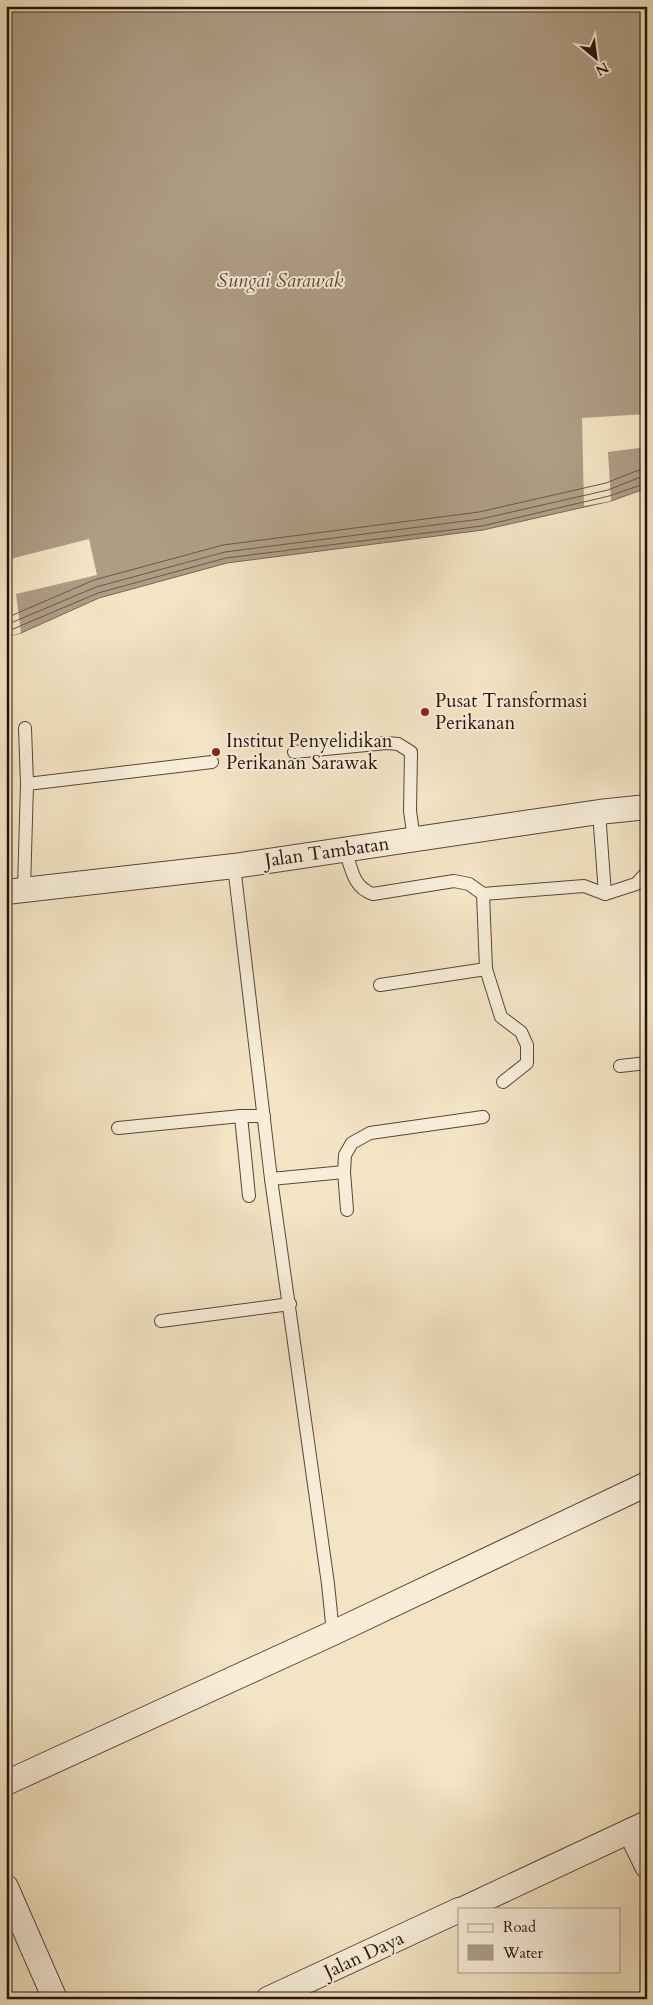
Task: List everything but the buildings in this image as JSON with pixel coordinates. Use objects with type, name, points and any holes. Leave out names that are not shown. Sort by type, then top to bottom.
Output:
[{"type":"street","name":"Jalan Tambatan","points":[[15,890],[234,866],[599,812],[647,807]]},
{"type":"street","points":[[6,1783],[333,1633],[647,1484]]},
{"type":"street","points":[[638,1827],[647,1866]]},
{"type":"street","name":"Jalan Daya","points":[[465,1908],[638,1827]]},
{"type":"street","points":[[6,1888],[55,1999]]},
{"type":"street","name":"Jalan Daya","points":[[268,1999],[458,1911]]},
{"type":"lane","points":[[15,890],[27,784],[25,728]]},
{"type":"lane","points":[[294,752],[387,743],[398,744],[411,752],[410,810],[414,839]]},
{"type":"lane","points":[[27,784],[212,762]]},
{"type":"lane","points":[[599,812],[606,894]]},
{"type":"lane","points":[[344,849],[357,884],[364,891],[373,894],[454,881],[469,884],[483,894],[584,886],[606,894],[636,884],[647,872]]},
{"type":"lane","points":[[234,866],[271,1179],[290,1304],[333,1633]]},
{"type":"lane","points":[[483,894],[486,969],[501,1017],[521,1032],[527,1045],[527,1063],[503,1082]]},
{"type":"lane","points":[[380,986],[486,969]]},
{"type":"lane","points":[[620,1066],[647,1063]]},
{"type":"lane","points":[[118,1128],[241,1116],[264,1116]]},
{"type":"lane","points":[[241,1116],[249,1196]]},
{"type":"lane","points":[[348,1210],[344,1172],[345,1155],[352,1143],[370,1133],[483,1117]]},
{"type":"lane","points":[[271,1179],[344,1172]]},
{"type":"lane","points":[[161,1322],[290,1304]]},
{"type":"water","name":"Sungai Sarawak","points":[[6,6],[647,6],[647,488],[611,501],[483,530],[227,563],[99,598],[21,633],[6,637]]},
{"type":"pier","points":[[647,414],[647,447],[608,452],[611,501],[584,506],[582,418]]},
{"type":"pier","points":[[89,539],[97,575],[16,594],[21,633],[6,637],[6,560]]},
{"type":"place","name":"Pusat Transformasi Perikanan","points":[[425,712]]},
{"type":"place","name":"Institut Penyelidikan Perikanan Sarawak","points":[[216,752]]}]
